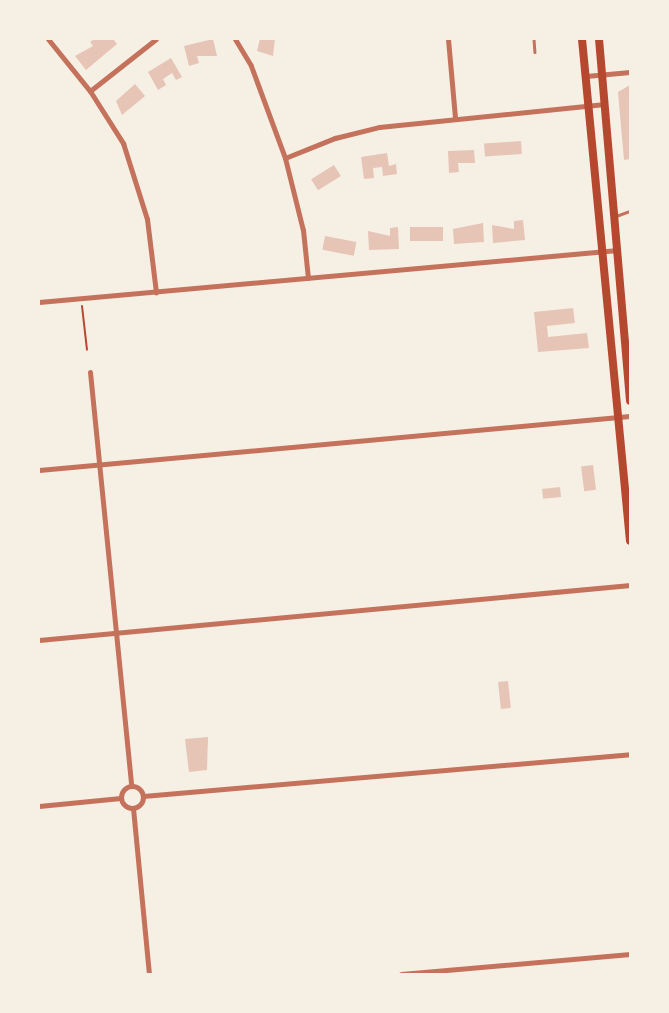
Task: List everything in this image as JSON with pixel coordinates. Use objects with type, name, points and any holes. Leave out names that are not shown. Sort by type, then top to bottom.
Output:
[{"type":"main road","points":[[582,39],[630,541]]},
{"type":"main road","points":[[599,39],[619,250],[630,401]]},
{"type":"street","points":[[48,39],[90,90],[123,143],[147,219],[156,292]]},
{"type":"street","points":[[90,90],[156,39]]},
{"type":"street","points":[[235,39],[251,66],[285,158],[303,230],[308,278]]},
{"type":"street","points":[[448,39],[455,118]]},
{"type":"street","points":[[586,76],[630,72]]},
{"type":"street","points":[[285,158],[335,138],[380,127],[605,104]]},
{"type":"street","points":[[39,302],[619,250]]},
{"type":"street","points":[[90,372],[132,786],[143,796]]},
{"type":"street","points":[[615,385],[629,384]]},
{"type":"street","points":[[39,470],[630,416]]},
{"type":"street","points":[[39,640],[630,585]]},
{"type":"street","points":[[133,808],[143,796],[630,754]]},
{"type":"street","points":[[39,806],[121,798],[132,786]]},
{"type":"street","points":[[121,798],[133,808],[149,974]]},
{"type":"street","points":[[401,974],[630,954]]},
{"type":"lane","points":[[534,39],[536,52]]},
{"type":"lane","points":[[616,216],[630,211]]},
{"type":"path","points":[[82,299],[87,350]]},
{"type":"building","points":[[94,39],[113,39],[117,44],[86,70],[75,56],[93,46],[90,42]]},
{"type":"building","points":[[213,39],[217,56],[197,56],[199,63],[189,66],[184,46]]},
{"type":"building","points":[[260,39],[275,39],[273,56],[257,51]]},
{"type":"building","points":[[171,58],[182,77],[176,80],[172,73],[163,79],[166,85],[158,90],[148,72]]},
{"type":"building","points":[[135,84],[145,96],[122,115],[116,101]]},
{"type":"building","points":[[630,85],[630,159],[624,160],[618,92]]},
{"type":"building","points":[[521,141],[522,154],[485,157],[484,144]]},
{"type":"building","points":[[474,150],[475,163],[458,163],[459,172],[449,173],[448,151]]},
{"type":"building","points":[[387,153],[389,166],[396,164],[397,174],[383,176],[382,167],[373,168],[374,178],[364,179],[361,157]]},
{"type":"building","points":[[334,165],[341,176],[318,190],[311,179]]},
{"type":"building","points":[[523,220],[525,240],[493,243],[492,225],[514,229],[514,221]]},
{"type":"building","points":[[483,223],[484,242],[454,244],[453,229]]},
{"type":"building","points":[[398,227],[399,249],[369,250],[368,231],[390,236],[390,228]]},
{"type":"building","points":[[410,227],[443,227],[443,241],[410,241]]},
{"type":"building","points":[[325,236],[356,242],[354,256],[322,250]]},
{"type":"building","points":[[573,308],[575,323],[547,326],[548,337],[587,333],[589,348],[538,352],[534,312]]},
{"type":"building","points":[[593,465],[596,490],[584,491],[581,466]]},
{"type":"building","points":[[560,487],[561,497],[543,499],[542,489]]},
{"type":"building","points":[[508,681],[511,708],[501,709],[498,682]]},
{"type":"building","points":[[208,737],[207,770],[189,772],[185,739]]}]
